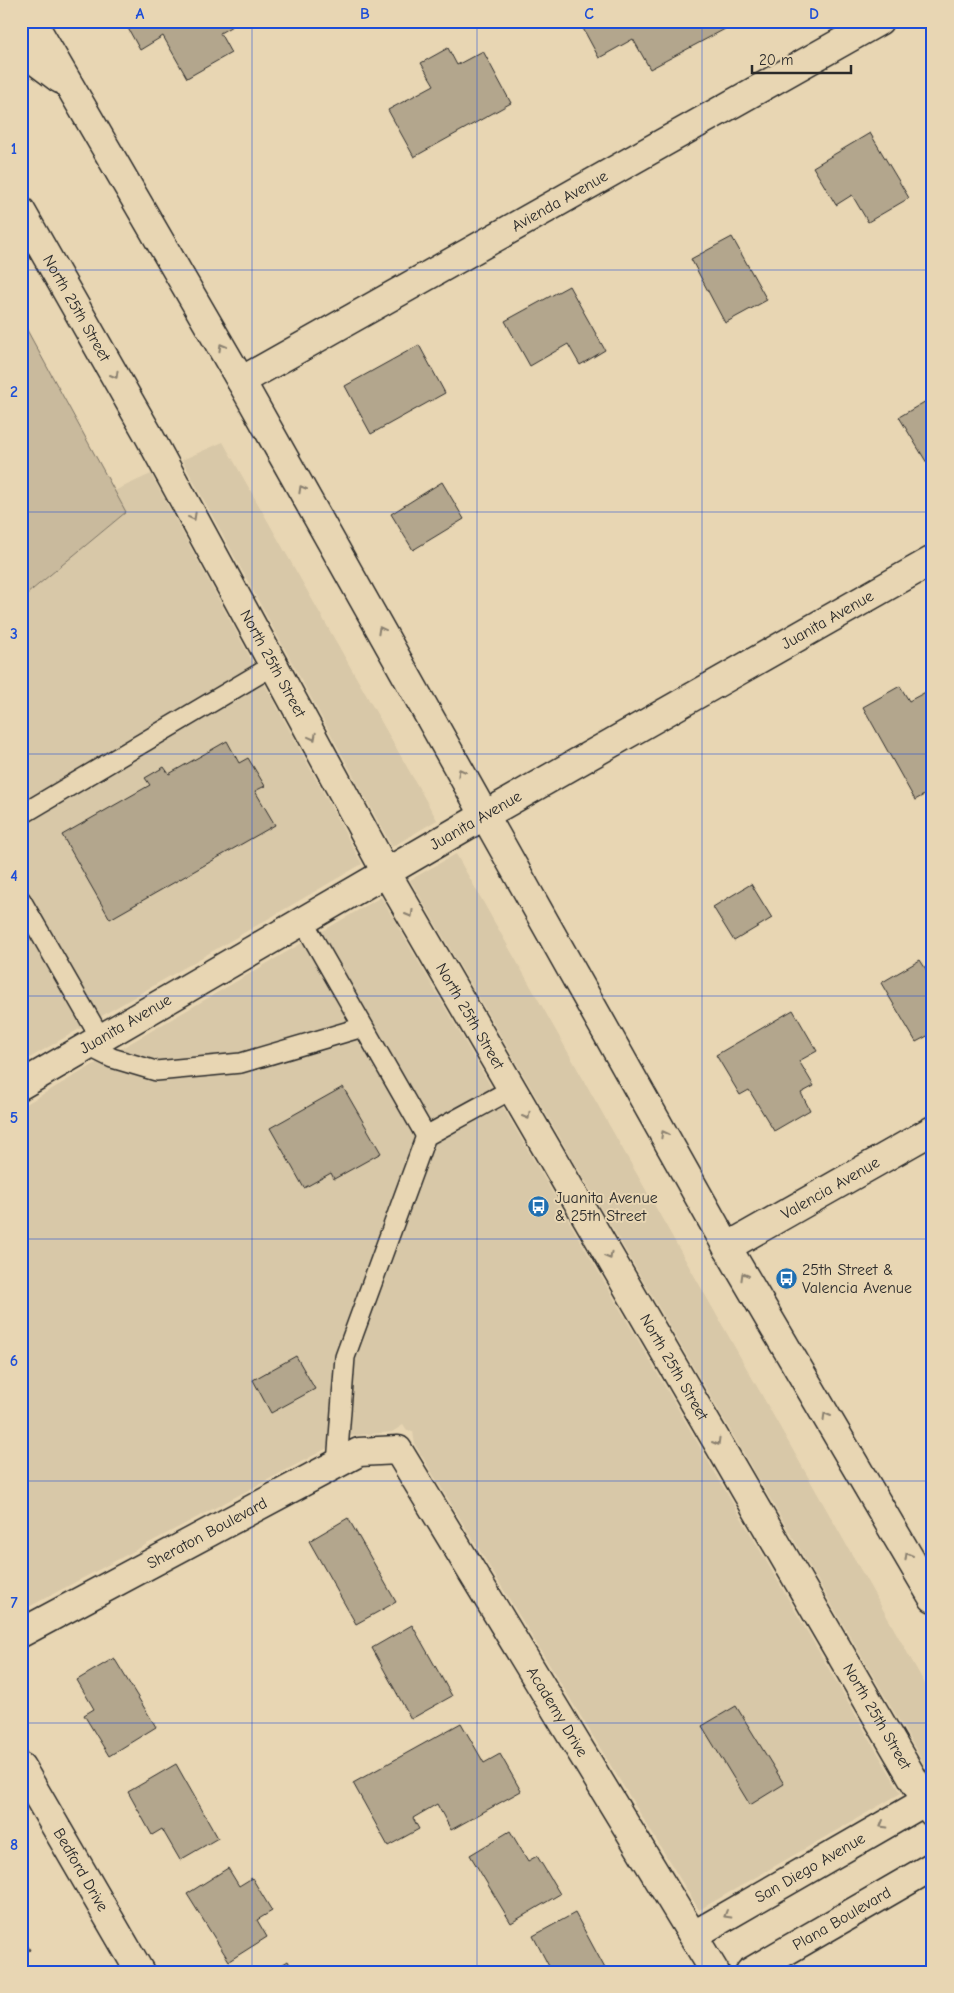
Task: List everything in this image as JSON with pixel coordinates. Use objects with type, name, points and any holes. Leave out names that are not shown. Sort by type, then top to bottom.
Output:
[{"type":"street","points":[[32,21],[241,380],[727,1247],[933,1598]]},
{"type":"street","name":"Avienda Avenue","points":[[241,380],[879,21]]},
{"type":"street","points":[[21,50],[69,86]]},
{"type":"street","name":"North 25th Street","points":[[21,211],[148,434],[386,872],[929,1807]]},
{"type":"street","name":"Juanita Avenue","points":[[21,1085],[485,814],[933,560]]},
{"type":"street","name":"Valencia Avenue","points":[[727,1247],[933,1130]]},
{"type":"street","name":"Sheraton Boulevard","points":[[21,1633],[359,1452],[398,1450]]},
{"type":"street","name":"Academy Drive","points":[[398,1450],[694,1934],[715,1972]]},
{"type":"street","name":"Bedford Drive","points":[[21,1767],[140,1972]]},
{"type":"street","name":"San Diego Avenue","points":[[694,1934],[929,1807]]},
{"type":"street","name":"Plana Boulevard","points":[[750,1972],[933,1866]]},
{"type":"lane","points":[[21,815],[274,665]]},
{"type":"lane","points":[[21,900],[95,1042],[112,1058],[156,1071],[241,1063],[363,1027]]},
{"type":"lane","points":[[303,921],[426,1136]]},
{"type":"lane","points":[[337,1464],[345,1357],[426,1136],[512,1089]]},
{"type":"shaded area","points":[[21,319],[126,512],[21,599]]},
{"type":"shaded area","points":[[223,442],[437,820],[392,847],[182,460]]},
{"type":"shaded area","points":[[151,474],[362,864],[21,1063],[21,599],[126,512],[114,491]]},
{"type":"shaded area","points":[[456,854],[933,1698],[933,1779],[410,880]]},
{"type":"shaded area","points":[[381,897],[901,1793],[699,1910],[415,1445],[413,1431],[407,1431],[403,1425],[392,1432],[350,1436],[21,1611],[21,1107]]},
{"type":"building","points":[[124,21],[241,21],[220,33],[231,53],[187,78],[163,36],[140,50]]},
{"type":"building","points":[[579,21],[720,21],[725,29],[650,69],[633,39],[599,58]]},
{"type":"building","points":[[448,48],[457,65],[483,51],[511,103],[414,157],[388,110],[434,85],[421,63]]},
{"type":"building","points":[[870,133],[909,198],[868,222],[852,195],[836,205],[813,167]]},
{"type":"building","points":[[732,237],[767,300],[725,323],[691,259]]},
{"type":"building","points":[[569,286],[605,350],[580,365],[568,344],[530,366],[505,321]]},
{"type":"building","points":[[419,345],[445,393],[371,434],[345,386]]},
{"type":"building","points":[[933,397],[933,460],[927,463],[899,417]]},
{"type":"building","points":[[442,482],[464,519],[413,550],[391,514]]},
{"type":"building","points":[[900,686],[909,701],[933,688],[933,790],[915,800],[863,707]]},
{"type":"building","points":[[227,741],[239,763],[248,758],[265,786],[255,791],[275,825],[110,919],[62,835],[150,785],[145,778],[164,767],[169,774]]},
{"type":"building","points":[[751,884],[772,918],[734,941],[713,907]]},
{"type":"building","points":[[920,960],[933,980],[933,1033],[916,1042],[881,983]]},
{"type":"building","points":[[793,1010],[817,1051],[799,1061],[814,1086],[801,1093],[810,1110],[774,1131],[749,1090],[740,1095],[716,1055]]},
{"type":"building","points":[[343,1087],[381,1153],[334,1179],[331,1173],[304,1188],[270,1128]]},
{"type":"building","points":[[296,1356],[315,1389],[271,1413],[253,1380]]},
{"type":"building","points":[[348,1518],[396,1602],[356,1624],[309,1541]]},
{"type":"building","points":[[412,1625],[452,1696],[411,1719],[372,1648]]},
{"type":"building","points":[[114,1658],[156,1727],[109,1756],[84,1715],[94,1709],[77,1680]]},
{"type":"building","points":[[736,1706],[784,1784],[750,1805],[702,1726]]},
{"type":"building","points":[[461,1723],[484,1763],[500,1754],[521,1791],[451,1830],[437,1804],[413,1818],[419,1829],[388,1846],[353,1783]]},
{"type":"building","points":[[176,1764],[218,1838],[180,1860],[162,1829],[152,1835],[128,1792]]},
{"type":"building","points":[[510,1831],[528,1861],[537,1856],[560,1894],[511,1923],[470,1855]]},
{"type":"building","points":[[228,1868],[239,1886],[252,1878],[272,1911],[257,1920],[267,1937],[229,1961],[187,1894]]},
{"type":"building","points":[[575,1913],[607,1972],[552,1972],[533,1936]]},
{"type":"building","points":[[21,1934],[30,1950],[21,1955]]},
{"type":"building","points":[[288,1961],[294,1972],[270,1972]]},
{"type":"place","name":"Juanita Avenue & 25th Street","points":[[539,1207]]},
{"type":"place","name":"25th Street & Valencia Avenue","points":[[786,1279]]}]
